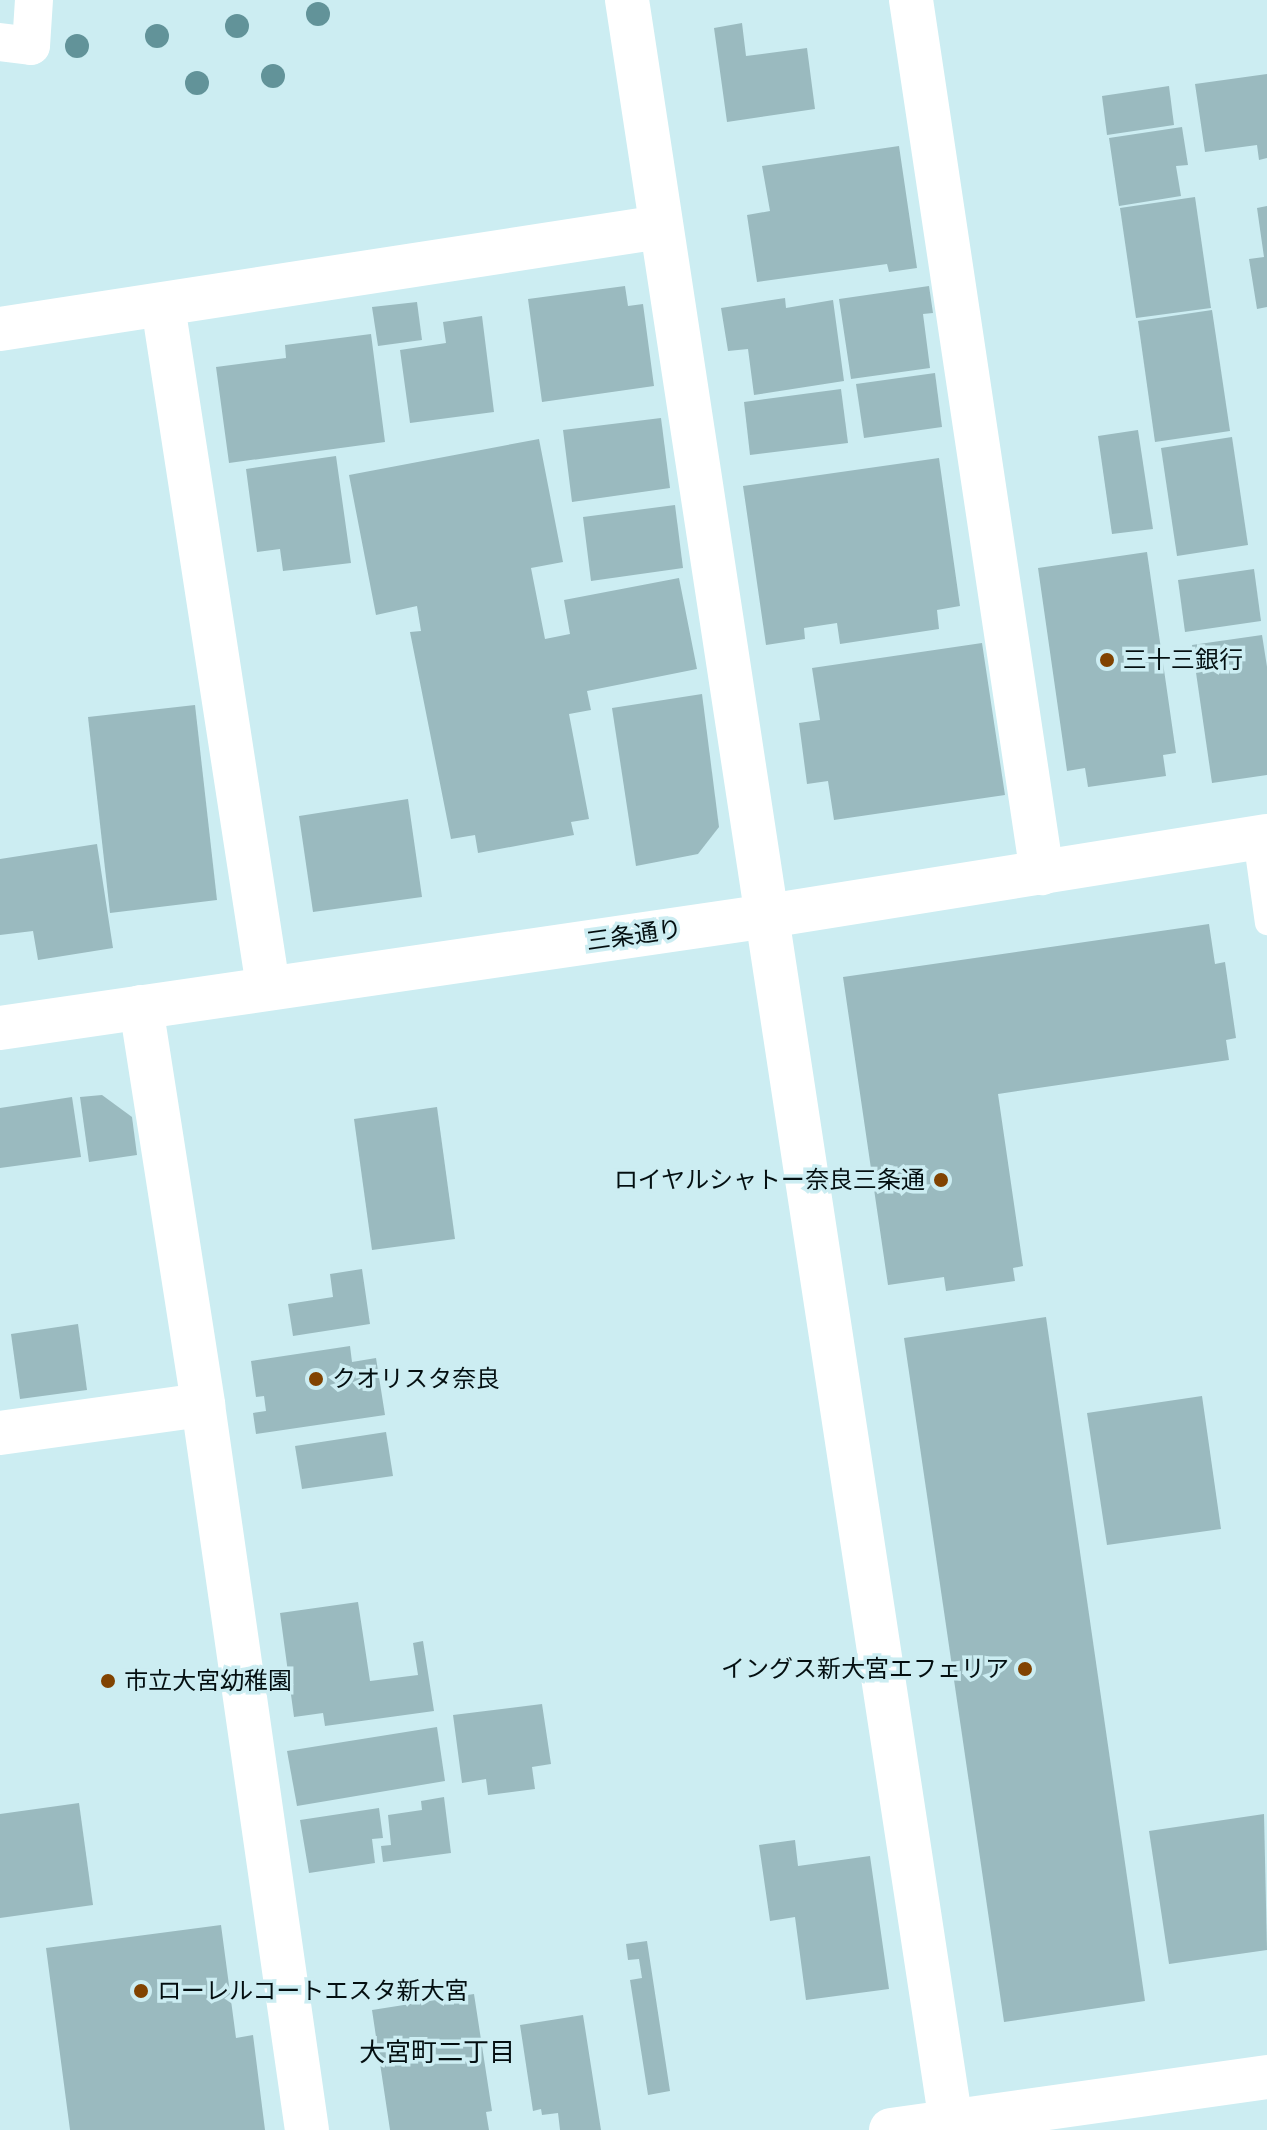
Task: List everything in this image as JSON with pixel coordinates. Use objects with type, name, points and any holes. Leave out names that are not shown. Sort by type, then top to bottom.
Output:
[{"type":"street","points":[[0,42],[31,46],[34,0]]},
{"type":"street","points":[[627,0],[952,2126]]},
{"type":"street","points":[[911,0],[1042,873]]},
{"type":"street","points":[[0,329],[660,227]]},
{"type":"street","points":[[163,306],[268,987]]},
{"type":"street","name":"三条通り","points":[[0,1028],[768,916],[1261,837]]},
{"type":"street","points":[[141,1007],[203,1405],[307,2130]]},
{"type":"street","points":[[0,1433],[203,1405]]},
{"type":"street","points":[[891,2130],[952,2126],[1267,2077]]},
{"type":"lane","points":[[1261,837],[1267,923]]},
{"type":"building","points":[[742,23],[746,56],[807,48],[815,109],[727,122],[714,28]]},
{"type":"building","points":[[1267,74],[1267,158],[1259,160],[1257,145],[1205,152],[1195,84]]},
{"type":"building","points":[[1169,86],[1174,125],[1107,135],[1102,96]]},
{"type":"building","points":[[1182,127],[1188,165],[1176,166],[1181,196],[1119,206],[1109,138]]},
{"type":"building","points":[[899,146],[917,268],[889,272],[887,264],[757,282],[747,215],[770,211],[762,166]]},
{"type":"building","points":[[1195,197],[1211,308],[1136,318],[1120,208]]},
{"type":"building","points":[[1267,206],[1267,307],[1257,309],[1249,259],[1264,257],[1257,208]]},
{"type":"building","points":[[625,286],[628,306],[643,304],[654,386],[542,402],[528,299]]},
{"type":"building","points":[[929,286],[933,313],[923,314],[930,368],[851,379],[839,299]]},
{"type":"building","points":[[785,298],[786,308],[833,300],[844,381],[754,395],[748,349],[728,351],[721,308]]},
{"type":"building","points":[[417,302],[422,340],[378,346],[372,307]]},
{"type":"building","points":[[1212,310],[1230,431],[1155,442],[1138,321]]},
{"type":"building","points":[[482,316],[494,412],[410,423],[400,350],[446,343],[443,322]]},
{"type":"building","points":[[371,334],[385,442],[229,463],[216,367],[286,358],[285,345]]},
{"type":"building","points":[[935,373],[942,427],[864,438],[856,384]]},
{"type":"building","points":[[841,389],[848,443],[750,455],[744,402]]},
{"type":"building","points":[[661,418],[670,488],[572,502],[563,430]]},
{"type":"building","points":[[1138,430],[1153,529],[1112,534],[1098,436]]},
{"type":"building","points":[[1232,437],[1248,545],[1177,556],[1161,448]]},
{"type":"building","points":[[539,439],[563,562],[531,568],[545,639],[570,634],[564,600],[679,578],[697,669],[587,691],[591,710],[569,714],[589,819],[571,822],[574,835],[478,853],[475,835],[451,839],[410,632],[421,631],[417,606],[376,615],[349,475]]},
{"type":"building","points":[[336,456],[351,563],[283,571],[280,549],[257,552],[246,469]]},
{"type":"building","points":[[939,458],[960,606],[937,610],[939,629],[840,644],[837,623],[804,628],[805,639],[766,645],[743,486]]},
{"type":"building","points":[[675,505],[683,568],[591,581],[583,517]]},
{"type":"building","name":"三十三銀行","points":[[1147,552],[1176,753],[1163,755],[1166,776],[1088,787],[1085,768],[1067,771],[1038,568]]},
{"type":"building","points":[[1254,569],[1261,621],[1185,632],[1178,580]]},
{"type":"building","points":[[1262,635],[1267,667],[1267,775],[1212,783],[1192,645]]},
{"type":"building","points":[[982,643],[1005,795],[834,820],[828,781],[807,784],[799,723],[820,720],[812,668]]},
{"type":"building","points":[[702,694],[719,827],[698,854],[636,866],[612,708]]},
{"type":"building","points":[[195,705],[217,900],[110,913],[88,717]]},
{"type":"building","points":[[408,799],[422,897],[313,912],[299,816]]},
{"type":"building","points":[[97,844],[113,948],[38,960],[33,931],[0,935],[0,859]]},
{"type":"building","name":"ロイヤルシャトー奈良三条通","points":[[1209,924],[1215,964],[1225,962],[1236,1038],[1226,1040],[1229,1060],[998,1094],[1023,1266],[1013,1268],[1015,1281],[946,1291],[944,1277],[888,1285],[843,977]]},
{"type":"building","points":[[102,1095],[132,1117],[137,1155],[89,1162],[80,1097]]},
{"type":"building","points":[[72,1097],[81,1157],[0,1168],[0,1108]]},
{"type":"building","points":[[437,1107],[455,1239],[372,1250],[354,1119]]},
{"type":"building","points":[[362,1269],[370,1324],[293,1336],[288,1304],[333,1297],[330,1274]]},
{"type":"building","name":"イングス新大宮エフェリア","points":[[1046,1317],[1145,2001],[1004,2022],[904,1338]]},
{"type":"building","points":[[78,1324],[87,1390],[20,1399],[11,1334]]},
{"type":"building","name":"クオリスタ奈良","points":[[350,1346],[352,1362],[376,1358],[385,1415],[256,1434],[253,1413],[266,1411],[264,1396],[256,1397],[251,1361]]},
{"type":"building","points":[[1202,1396],[1221,1529],[1107,1545],[1087,1413]]},
{"type":"building","points":[[386,1432],[393,1476],[302,1489],[295,1446]]},
{"type":"building","points":[[358,1602],[370,1681],[418,1675],[413,1643],[423,1641],[434,1711],[325,1726],[323,1713],[294,1717],[280,1613]]},
{"type":"building","points":[[542,1704],[551,1764],[532,1767],[535,1789],[488,1795],[486,1779],[462,1783],[453,1715]]},
{"type":"building","points":[[437,1727],[445,1781],[297,1806],[287,1751]]},
{"type":"building","points":[[444,1797],[451,1853],[383,1862],[381,1846],[391,1845],[388,1815],[422,1810],[421,1801]]},
{"type":"building","points":[[79,1803],[93,1905],[0,1918],[0,1814]]},
{"type":"building","points":[[379,1808],[383,1838],[372,1839],[375,1863],[309,1873],[300,1820]]},
{"type":"building","points":[[1264,1814],[1267,1950],[1169,1964],[1149,1831]]},
{"type":"building","points":[[795,1840],[798,1866],[870,1856],[889,1989],[806,2000],[795,1917],[770,1921],[759,1845]]},
{"type":"building","name":"ローレルコートエスタ新大宮","points":[[221,1925],[236,2038],[253,2035],[265,2130],[70,2130],[46,1948]]},
{"type":"building","points":[[647,1941],[670,2091],[648,2095],[630,1980],[642,1978],[639,1959],[628,1960],[626,1944]]},
{"type":"building","points":[[474,1994],[492,2111],[486,2112],[489,2130],[390,2130],[372,2010]]},
{"type":"building","points":[[583,2015],[601,2130],[560,2130],[558,2113],[542,2115],[541,2109],[533,2111],[520,2025]]},
{"type":"place","name":"三十三銀行","points":[[1107,660]]},
{"type":"place","name":"ロイヤルシャトー奈良三条通","points":[[941,1180]]},
{"type":"place","name":"クオリスタ奈良","points":[[316,1379]]},
{"type":"place","name":"イングス新大宮エフェリア","points":[[1025,1669]]},
{"type":"place","name":"市立大宮幼稚園","points":[[108,1681]]},
{"type":"place","name":"ローレルコートエスタ新大宮","points":[[141,1991]]},
{"type":"district","name":"大宮町二丁目","points":[[437,2052]]}]
